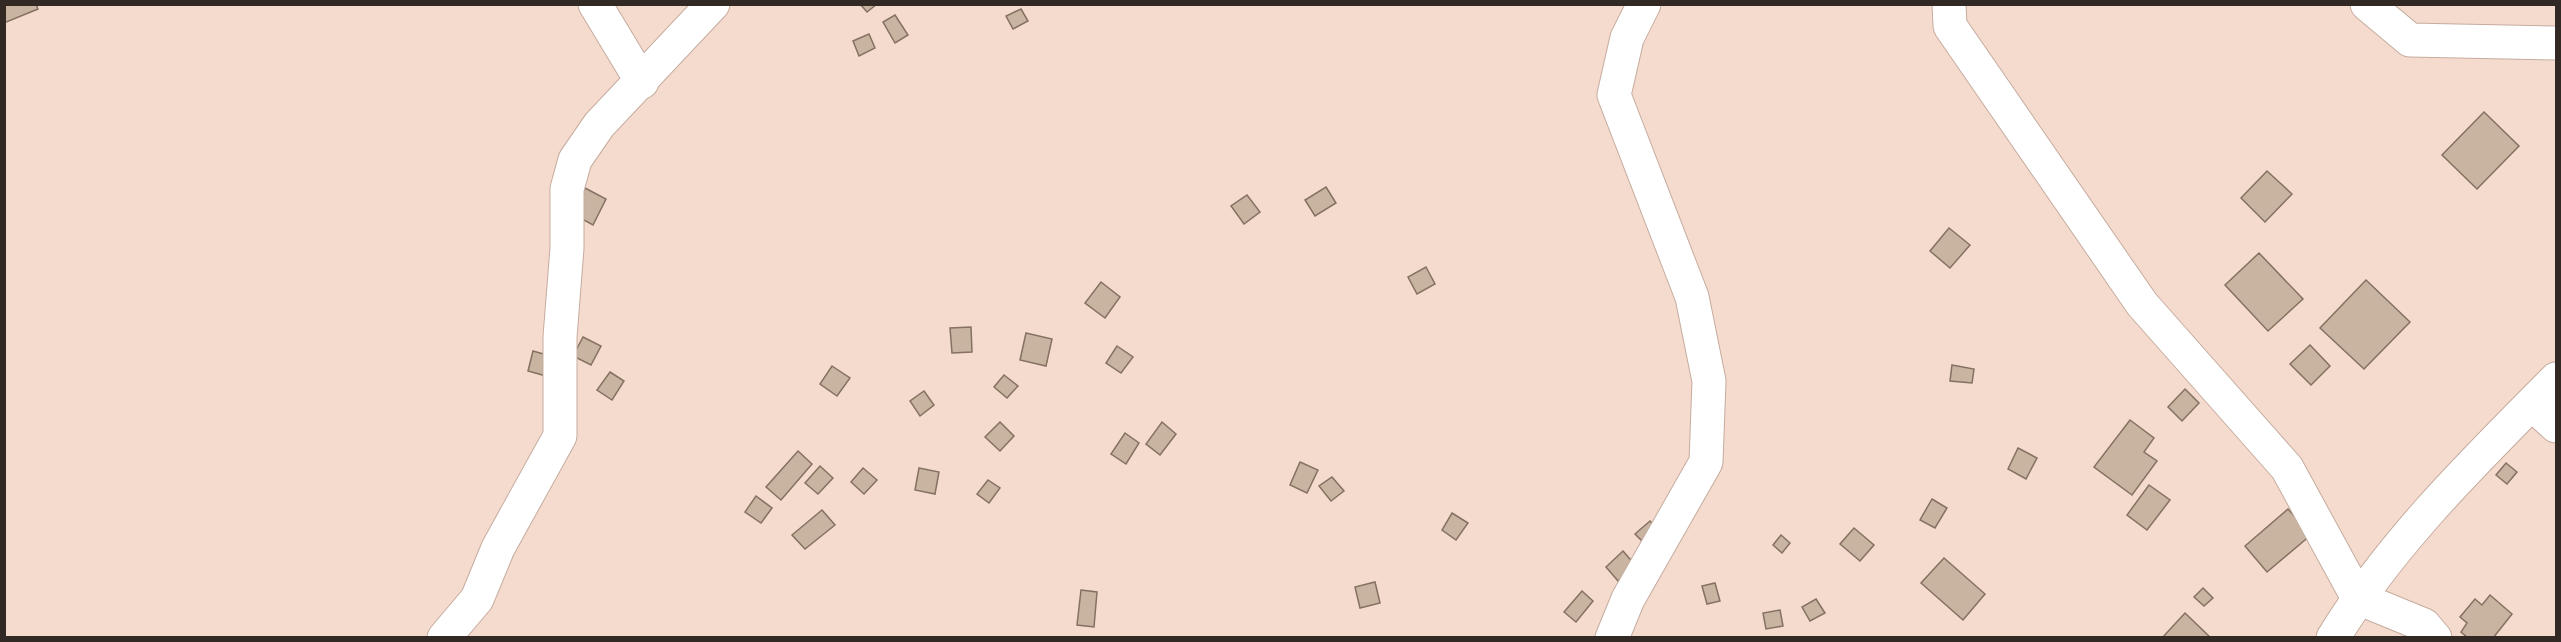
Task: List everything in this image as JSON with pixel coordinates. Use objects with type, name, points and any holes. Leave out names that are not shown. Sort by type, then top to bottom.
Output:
[{"type":"street","points":[[595,4],[642,82]]},
{"type":"street","points":[[444,638],[477,599],[498,548],[560,436],[560,337],[567,248],[567,189],[575,160],[599,125],[714,4]]},
{"type":"street","points":[[1612,638],[1629,599],[1706,462],[1709,381],[1692,297],[1614,95],[1627,38],[1644,4]]},
{"type":"street","points":[[1948,4],[1950,26],[2142,304],[2287,468],[2358,598],[2424,625],[2435,638]]},
{"type":"street","points":[[2367,4],[2410,40],[2556,43]]},
{"type":"street","points":[[2333,638],[2358,598],[2451,484],[2556,379]]},
{"type":"street","points":[[2532,404],[2556,426]]},
{"type":"building","points":[[4,4],[36,4],[38,9],[4,23]]},
{"type":"building","points":[[860,4],[877,4],[867,12]]},
{"type":"building","points":[[1021,9],[1028,21],[1013,29],[1006,16]]},
{"type":"building","points":[[895,15],[908,35],[895,43],[883,22]]},
{"type":"building","points":[[869,34],[875,48],[859,56],[853,41]]},
{"type":"building","points":[[2484,112],[2519,146],[2477,189],[2442,155]]},
{"type":"building","points":[[2267,171],[2292,194],[2265,222],[2241,198]]},
{"type":"building","points":[[1326,187],[1336,203],[1315,216],[1305,200]]},
{"type":"building","points":[[585,188],[606,199],[593,225],[571,213]]},
{"type":"building","points":[[1247,195],[1260,212],[1244,224],[1231,206]]},
{"type":"building","points":[[1949,228],[1970,245],[1950,268],[1930,251]]},
{"type":"building","points":[[2259,253],[2303,299],[2268,331],[2225,285]]},
{"type":"building","points":[[1426,267],[1435,284],[1417,294],[1408,277]]},
{"type":"building","points":[[2366,280],[2410,322],[2364,369],[2320,328]]},
{"type":"building","points":[[1101,282],[1120,297],[1105,318],[1085,303]]},
{"type":"building","points":[[971,327],[972,352],[952,353],[950,328]]},
{"type":"building","points":[[1026,333],[1052,339],[1046,366],[1020,360]]},
{"type":"building","points":[[583,337],[601,346],[591,365],[573,356]]},
{"type":"building","points":[[2310,345],[2330,366],[2311,385],[2290,364]]},
{"type":"building","points":[[1117,346],[1133,357],[1121,373],[1106,363]]},
{"type":"building","points":[[533,351],[551,356],[546,376],[528,371]]},
{"type":"building","points":[[1952,365],[1974,369],[1972,383],[1950,381]]},
{"type":"building","points":[[832,366],[850,378],[837,396],[820,384]]},
{"type":"building","points":[[610,372],[624,381],[612,400],[597,390]]},
{"type":"building","points":[[1004,375],[1018,386],[1007,398],[994,387]]},
{"type":"building","points":[[2185,389],[2199,403],[2182,421],[2168,407]]},
{"type":"building","points":[[924,391],[934,405],[920,416],[910,401]]},
{"type":"building","points":[[2130,420],[2154,438],[2144,452],[2157,461],[2132,495],[2094,467]]},
{"type":"building","points":[[1000,422],[1014,436],[1000,451],[985,437]]},
{"type":"building","points":[[1162,422],[1176,434],[1160,455],[1146,444]]},
{"type":"building","points":[[1125,433],[1139,443],[1126,464],[1111,454]]},
{"type":"building","points":[[2018,448],[2037,458],[2026,479],[2008,469]]},
{"type":"building","points":[[798,451],[812,464],[781,500],[766,487]]},
{"type":"building","points":[[1300,462],[1318,470],[1307,493],[1290,485]]},
{"type":"building","points":[[2506,463],[2517,472],[2507,484],[2496,475]]},
{"type":"building","points":[[820,466],[833,478],[818,494],[805,483]]},
{"type":"building","points":[[863,468],[877,480],[864,494],[851,482]]},
{"type":"building","points":[[919,468],[939,472],[935,494],[915,490]]},
{"type":"building","points":[[1332,477],[1344,491],[1331,501],[1319,486]]},
{"type":"building","points":[[988,480],[1000,488],[989,503],[977,494]]},
{"type":"building","points":[[2149,485],[2170,500],[2147,530],[2127,515]]},
{"type":"building","points":[[756,496],[772,508],[761,523],[745,512]]},
{"type":"building","points":[[1932,499],[1947,508],[1935,528],[1920,520]]},
{"type":"building","points":[[2288,509],[2311,535],[2267,572],[2245,546]]},
{"type":"building","points":[[822,510],[835,525],[805,549],[792,535]]},
{"type":"building","points":[[1452,513],[1468,523],[1456,540],[1442,530]]},
{"type":"building","points":[[1650,521],[1659,531],[1645,544],[1635,534]]},
{"type":"building","points":[[1854,528],[1874,545],[1860,561],[1840,544]]},
{"type":"building","points":[[1781,535],[1790,543],[1782,553],[1773,545]]},
{"type":"building","points":[[1623,551],[1636,566],[1618,581],[1606,567]]},
{"type":"building","points":[[1944,558],[1985,594],[1963,620],[1921,583]]},
{"type":"building","points":[[1375,582],[1380,603],[1360,608],[1355,587]]},
{"type":"building","points":[[1715,583],[1720,601],[1707,604],[1702,586]]},
{"type":"building","points":[[2203,588],[2213,598],[2204,606],[2194,597]]},
{"type":"building","points":[[1081,590],[1097,592],[1094,627],[1077,625]]},
{"type":"building","points":[[1582,591],[1593,601],[1576,622],[1564,612]]},
{"type":"building","points":[[2490,595],[2512,614],[2493,638],[2468,638],[2461,632],[2467,623],[2460,617],[2475,599],[2482,605]]},
{"type":"building","points":[[1816,599],[1825,613],[1810,621],[1802,607]]},
{"type":"building","points":[[1780,610],[1783,626],[1766,629],[1763,613]]},
{"type":"building","points":[[2185,613],[2211,638],[2162,638]]}]
